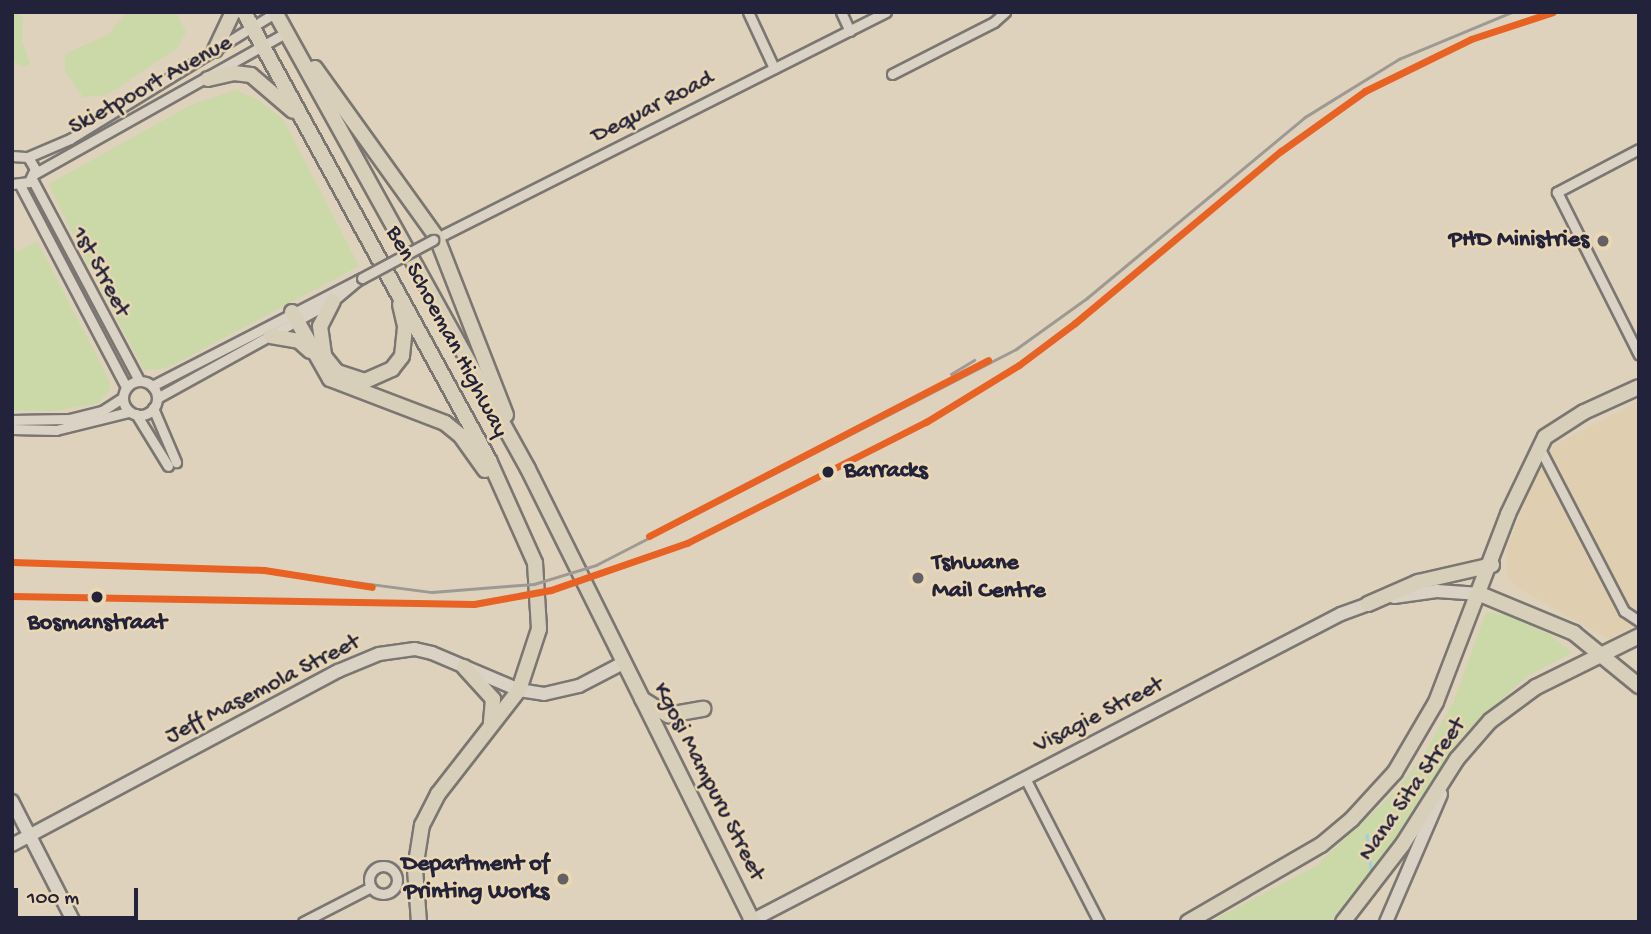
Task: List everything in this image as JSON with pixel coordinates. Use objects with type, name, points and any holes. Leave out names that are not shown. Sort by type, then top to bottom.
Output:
[{"type":"main road","points":[[215,50],[233,12]]},
{"type":"main road","name":"Ben Schoeman Highway","points":[[244,12],[388,271],[530,542],[539,629],[519,690],[438,794],[422,825],[415,869],[419,922]]},
{"type":"main road","name":"Ben Schoeman Highway","points":[[275,12],[520,456],[623,663]]},
{"type":"main road","points":[[289,36],[435,239],[520,456]]},
{"type":"main road","points":[[208,79],[234,73],[256,77],[310,131]]},
{"type":"main road","points":[[271,336],[299,341],[316,348],[329,365],[352,379],[373,379],[392,369],[402,356],[405,326],[388,271]]},
{"type":"main road","points":[[316,348],[323,317],[333,301]]},
{"type":"main road","points":[[298,314],[340,385],[431,416],[460,435],[530,542]]},
{"type":"main road","points":[[1539,447],[1556,428],[1639,387]]},
{"type":"main road","name":"Nana Sita Street","points":[[1188,922],[1310,852],[1376,794],[1430,713],[1492,565],[1508,514],[1539,447]]},
{"type":"main road","points":[[1368,604],[1418,582],[1492,565]]},
{"type":"main road","points":[[1480,594],[1547,618],[1603,654],[1639,686]]},
{"type":"main road","name":"Nana Sita Street","points":[[1343,922],[1403,844],[1457,759],[1508,705],[1639,636]]},
{"type":"main road","name":"Kgosi Mampuru Street","points":[[623,663],[751,921]]},
{"type":"main road","points":[[464,667],[493,699],[496,710],[488,732]]},
{"type":"main road","points":[[641,698],[668,715],[703,709]]},
{"type":"street","name":"Skietpoort Avenue","points":[[19,156],[71,139],[275,12]]},
{"type":"street","points":[[748,12],[774,68]]},
{"type":"street","points":[[841,12],[850,31]]},
{"type":"street","name":"Dequar Road","points":[[361,278],[886,12]]},
{"type":"street","points":[[892,74],[994,22],[1005,12]]},
{"type":"street","name":"Skietpoort Avenue","points":[[15,185],[208,79],[262,46],[289,36]]},
{"type":"street","points":[[12,145],[19,156]]},
{"type":"street","points":[[1639,149],[1557,192],[1639,355]]},
{"type":"street","name":"1st Street","points":[[19,156],[33,176],[139,380]]},
{"type":"street","name":"1st Street","points":[[15,185],[126,387]]},
{"type":"street","points":[[152,386],[298,314],[361,278]]},
{"type":"street","points":[[122,398],[172,464],[153,408],[157,398],[271,336],[298,314],[333,301],[361,278]]},
{"type":"street","points":[[12,420],[69,419],[102,411],[122,398],[126,387],[139,380],[152,386],[157,398]]},
{"type":"street","points":[[12,429],[56,430],[153,408]]},
{"type":"street","points":[[1539,447],[1623,611],[1639,621]]},
{"type":"street","name":"Visagie Street","points":[[751,921],[1368,604],[1421,592],[1480,594]]},
{"type":"street","name":"Jeff Masemola Street","points":[[12,845],[375,656],[415,649],[519,690],[562,692],[623,663]]},
{"type":"street","points":[[1386,922],[1457,759]]},
{"type":"street","points":[[1025,778],[1099,922]]},
{"type":"street","points":[[12,801],[74,922]]},
{"type":"street","points":[[303,922],[371,887]]},
{"type":"shaded area","points":[[1639,401],[1639,624],[1608,639],[1516,587],[1507,577],[1507,549],[1539,466],[1556,444]]},
{"type":"green space","points":[[12,12],[23,16],[22,41],[30,64],[21,67],[12,58]]},
{"type":"green space","points":[[128,12],[176,12],[186,32],[177,48],[107,95],[83,97],[65,71],[65,54],[107,35]]},
{"type":"green space","points":[[236,90],[258,100],[283,119],[359,266],[167,368],[144,370],[96,280],[107,275],[99,262],[88,266],[49,184],[191,105]]},
{"type":"green space","points":[[37,241],[109,380],[110,389],[99,403],[55,411],[12,410],[12,243],[17,252]]},
{"type":"green space","points":[[1486,612],[1510,616],[1551,635],[1572,653],[1527,676],[1462,735],[1365,886],[1329,922],[1210,922],[1316,866],[1397,790],[1424,754],[1454,701]]},
{"type":"waterway","points":[[1367,835],[1372,874]]},
{"type":"railway","points":[[12,562],[264,570],[432,592],[534,584],[596,565],[1016,349],[1087,298],[1305,117],[1399,59],[1512,12]]},
{"type":"railway","points":[[951,374],[974,360]]},
{"type":"transit line","points":[[12,596],[474,604],[551,590],[687,543],[926,422],[1019,365],[1075,323],[1281,151],[1365,91],[1471,39],[1553,12]]},
{"type":"transit line","points":[[649,536],[988,360]]},
{"type":"transit line","points":[[12,562],[264,570],[372,587]]},
{"type":"place","name":"PHD Ministries","points":[[1603,241]]},
{"type":"place","name":"Barracks","points":[[828,472]]},
{"type":"place","name":"Tshwane Mail Centre","points":[[918,578]]},
{"type":"place","name":"Bosmanstraat","points":[[97,597]]},
{"type":"place","name":"Department of Printing Works","points":[[563,879]]}]
